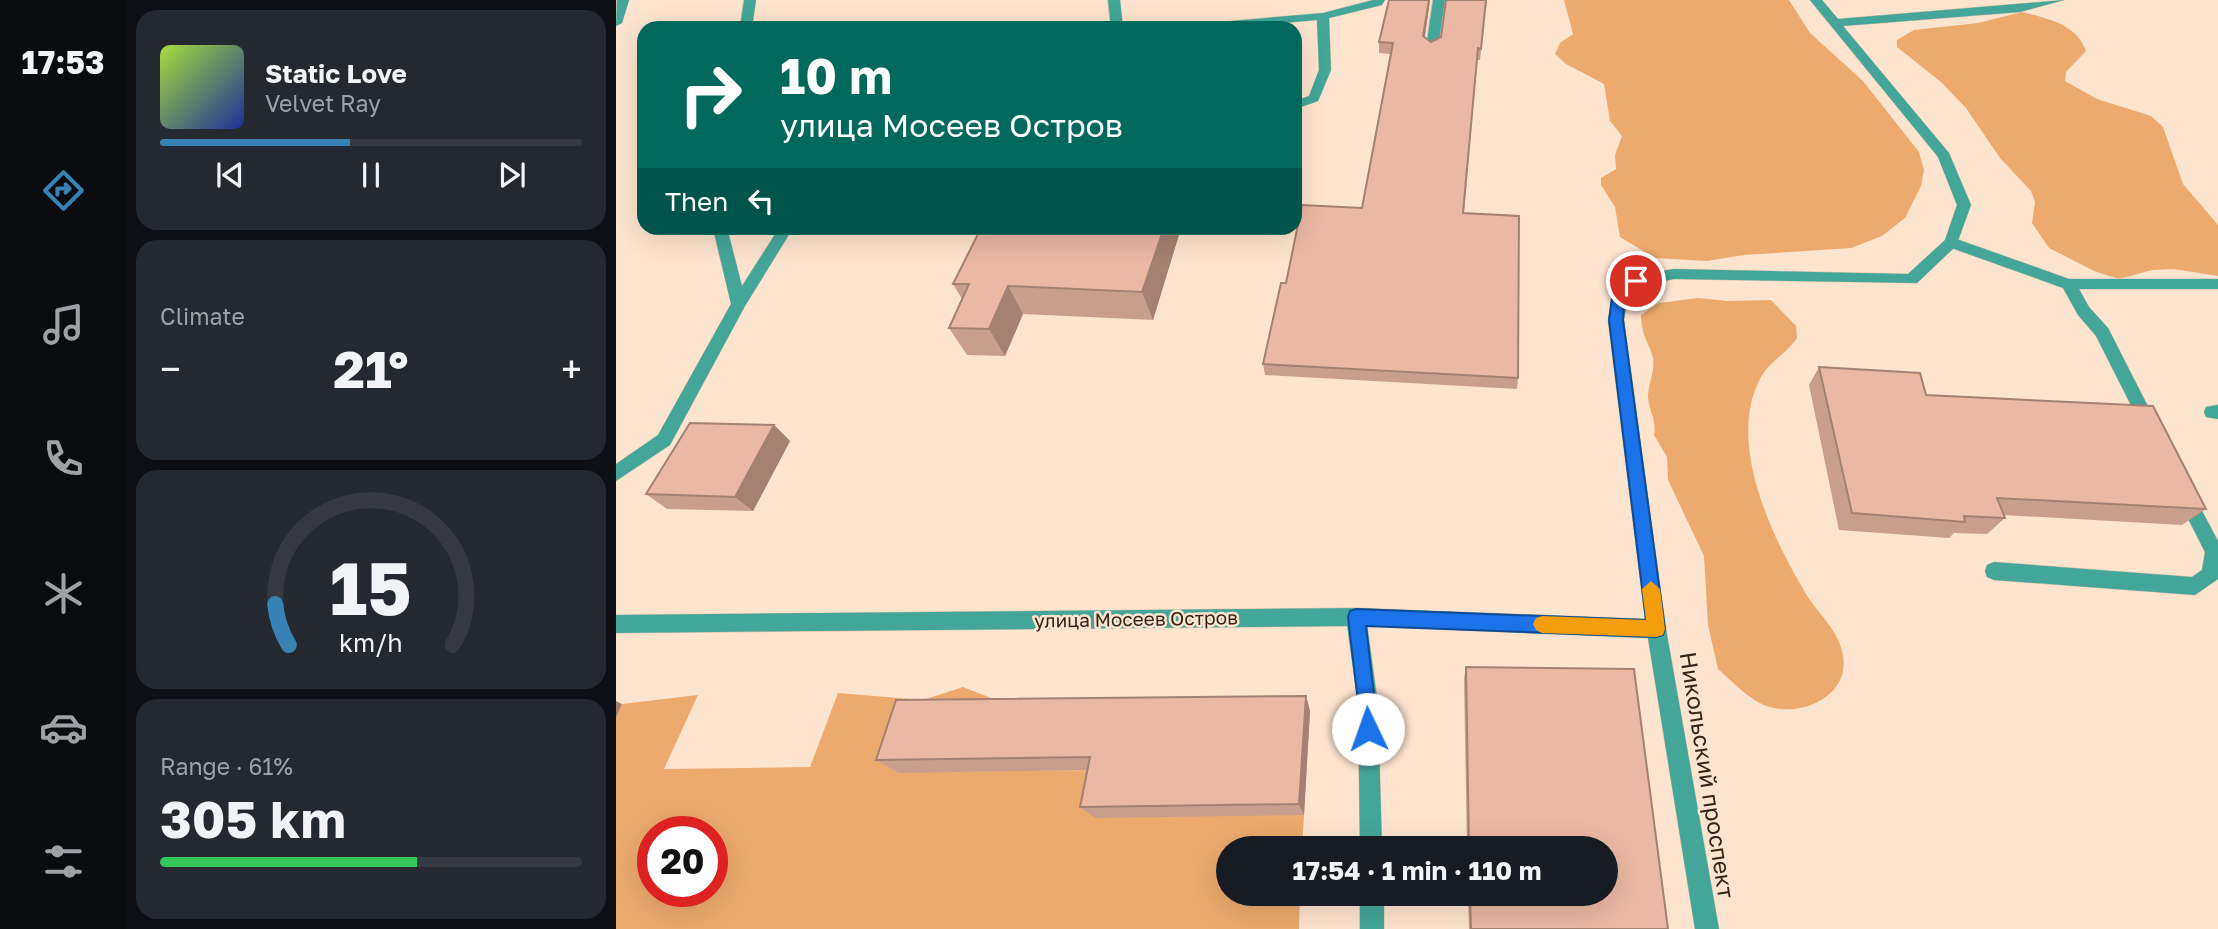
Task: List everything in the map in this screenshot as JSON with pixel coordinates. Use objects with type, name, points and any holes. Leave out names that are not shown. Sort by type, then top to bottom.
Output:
[{"type":"street","points":[[616,23],[623,0]]},
{"type":"street","points":[[747,21],[750,0]]},
{"type":"street","points":[[1114,0],[1116,21]]},
{"type":"street","points":[[1266,21],[1323,16],[1378,3],[1379,0]]},
{"type":"street","points":[[1432,48],[1439,0]]},
{"type":"street","points":[[1816,0],[1944,156],[1964,205],[1951,242],[2068,284],[2218,284]]},
{"type":"street","points":[[1835,23],[2020,9],[2058,0]]},
{"type":"street","points":[[1302,102],[1314,97],[1325,70],[1323,16]]},
{"type":"street","points":[[722,235],[739,304]]},
{"type":"street","points":[[616,474],[664,440],[739,304],[782,235]]},
{"type":"street","name":"Никольский проспект","points":[[1706,929],[1656,629],[1616,320],[1617,300],[1636,281],[1674,274],[1912,279],[1951,242]]},
{"type":"street","points":[[2068,284],[2082,311],[2102,332],[2158,442]]},
{"type":"street","points":[[1994,570],[2194,586],[2211,574],[2214,552],[2176,478]]},
{"type":"street","points":[[1356,617],[1368,705],[1371,836]]},
{"type":"street","name":"улица Мосеев Остров","points":[[616,624],[1356,617],[1656,629]]},
{"type":"street","points":[[1371,906],[1372,929]]},
{"type":"shaded area","points":[[1564,0],[1789,0],[1810,33],[1863,81],[1919,152],[1924,170],[1921,186],[1905,218],[1882,236],[1851,248],[1744,255],[1707,261],[1655,258],[1620,237],[1615,207],[1601,185],[1601,178],[1616,169],[1615,155],[1622,136],[1610,121],[1604,84],[1566,64],[1555,54],[1560,43],[1573,34]]},
{"type":"shaded area","points":[[2022,12],[2068,28],[2082,42],[2086,51],[2066,72],[2065,81],[2097,99],[2151,116],[2163,127],[2183,184],[2218,225],[2218,276],[2174,269],[2152,270],[2119,279],[2094,271],[2049,248],[2032,223],[2035,202],[2031,191],[2000,158],[1966,108],[1941,82],[1897,47],[1897,40],[1914,30],[1978,23]]},
{"type":"shaded area","points":[[1698,298],[1727,301],[1771,300],[1796,326],[1797,338],[1761,377],[1751,403],[1748,431],[1751,460],[1768,519],[1794,574],[1838,639],[1843,656],[1843,670],[1832,691],[1822,700],[1797,709],[1770,707],[1756,701],[1718,669],[1708,625],[1704,556],[1668,480],[1667,457],[1654,435],[1648,397],[1653,358],[1644,335],[1641,315],[1659,303]]},
{"type":"shaded area","points":[[963,687],[1032,714],[900,772],[1104,770],[1304,815],[1303,836],[1216,836],[1216,906],[1300,906],[1299,929],[616,929],[616,718],[622,704],[698,695],[664,769],[810,767],[838,693],[923,700]]},
{"type":"building","points":[[1389,0],[1429,0],[1423,36],[1431,42],[1441,37],[1446,0],[1486,0],[1481,49],[1478,48],[1463,213],[1519,216],[1518,378],[1263,364],[1281,283],[1286,283],[1296,235],[1302,235],[1302,205],[1362,208],[1393,43],[1379,42]]},
{"type":"building","points":[[978,235],[1162,235],[1142,292],[1008,286],[989,329],[949,328],[969,284],[953,284]]},
{"type":"building","points":[[1819,367],[1920,373],[1926,395],[2153,406],[2206,509],[1997,498],[2005,518],[1964,516],[1965,522],[1852,513]]},
{"type":"building","points":[[690,423],[774,425],[735,497],[646,494]]},
{"type":"building","points":[[1466,667],[1634,669],[1668,929],[1471,929],[1470,906],[1618,906],[1618,836],[1469,836]]},
{"type":"building","points":[[1306,696],[1299,804],[1080,807],[1090,757],[876,760],[896,700]]},
{"type":"slow traffic","points":[[1542,624],[1656,629],[1651,589]]},
{"type":"route","points":[[1368,729],[1368,705],[1356,617],[1656,629],[1616,320],[1617,300],[1636,281]]}]
